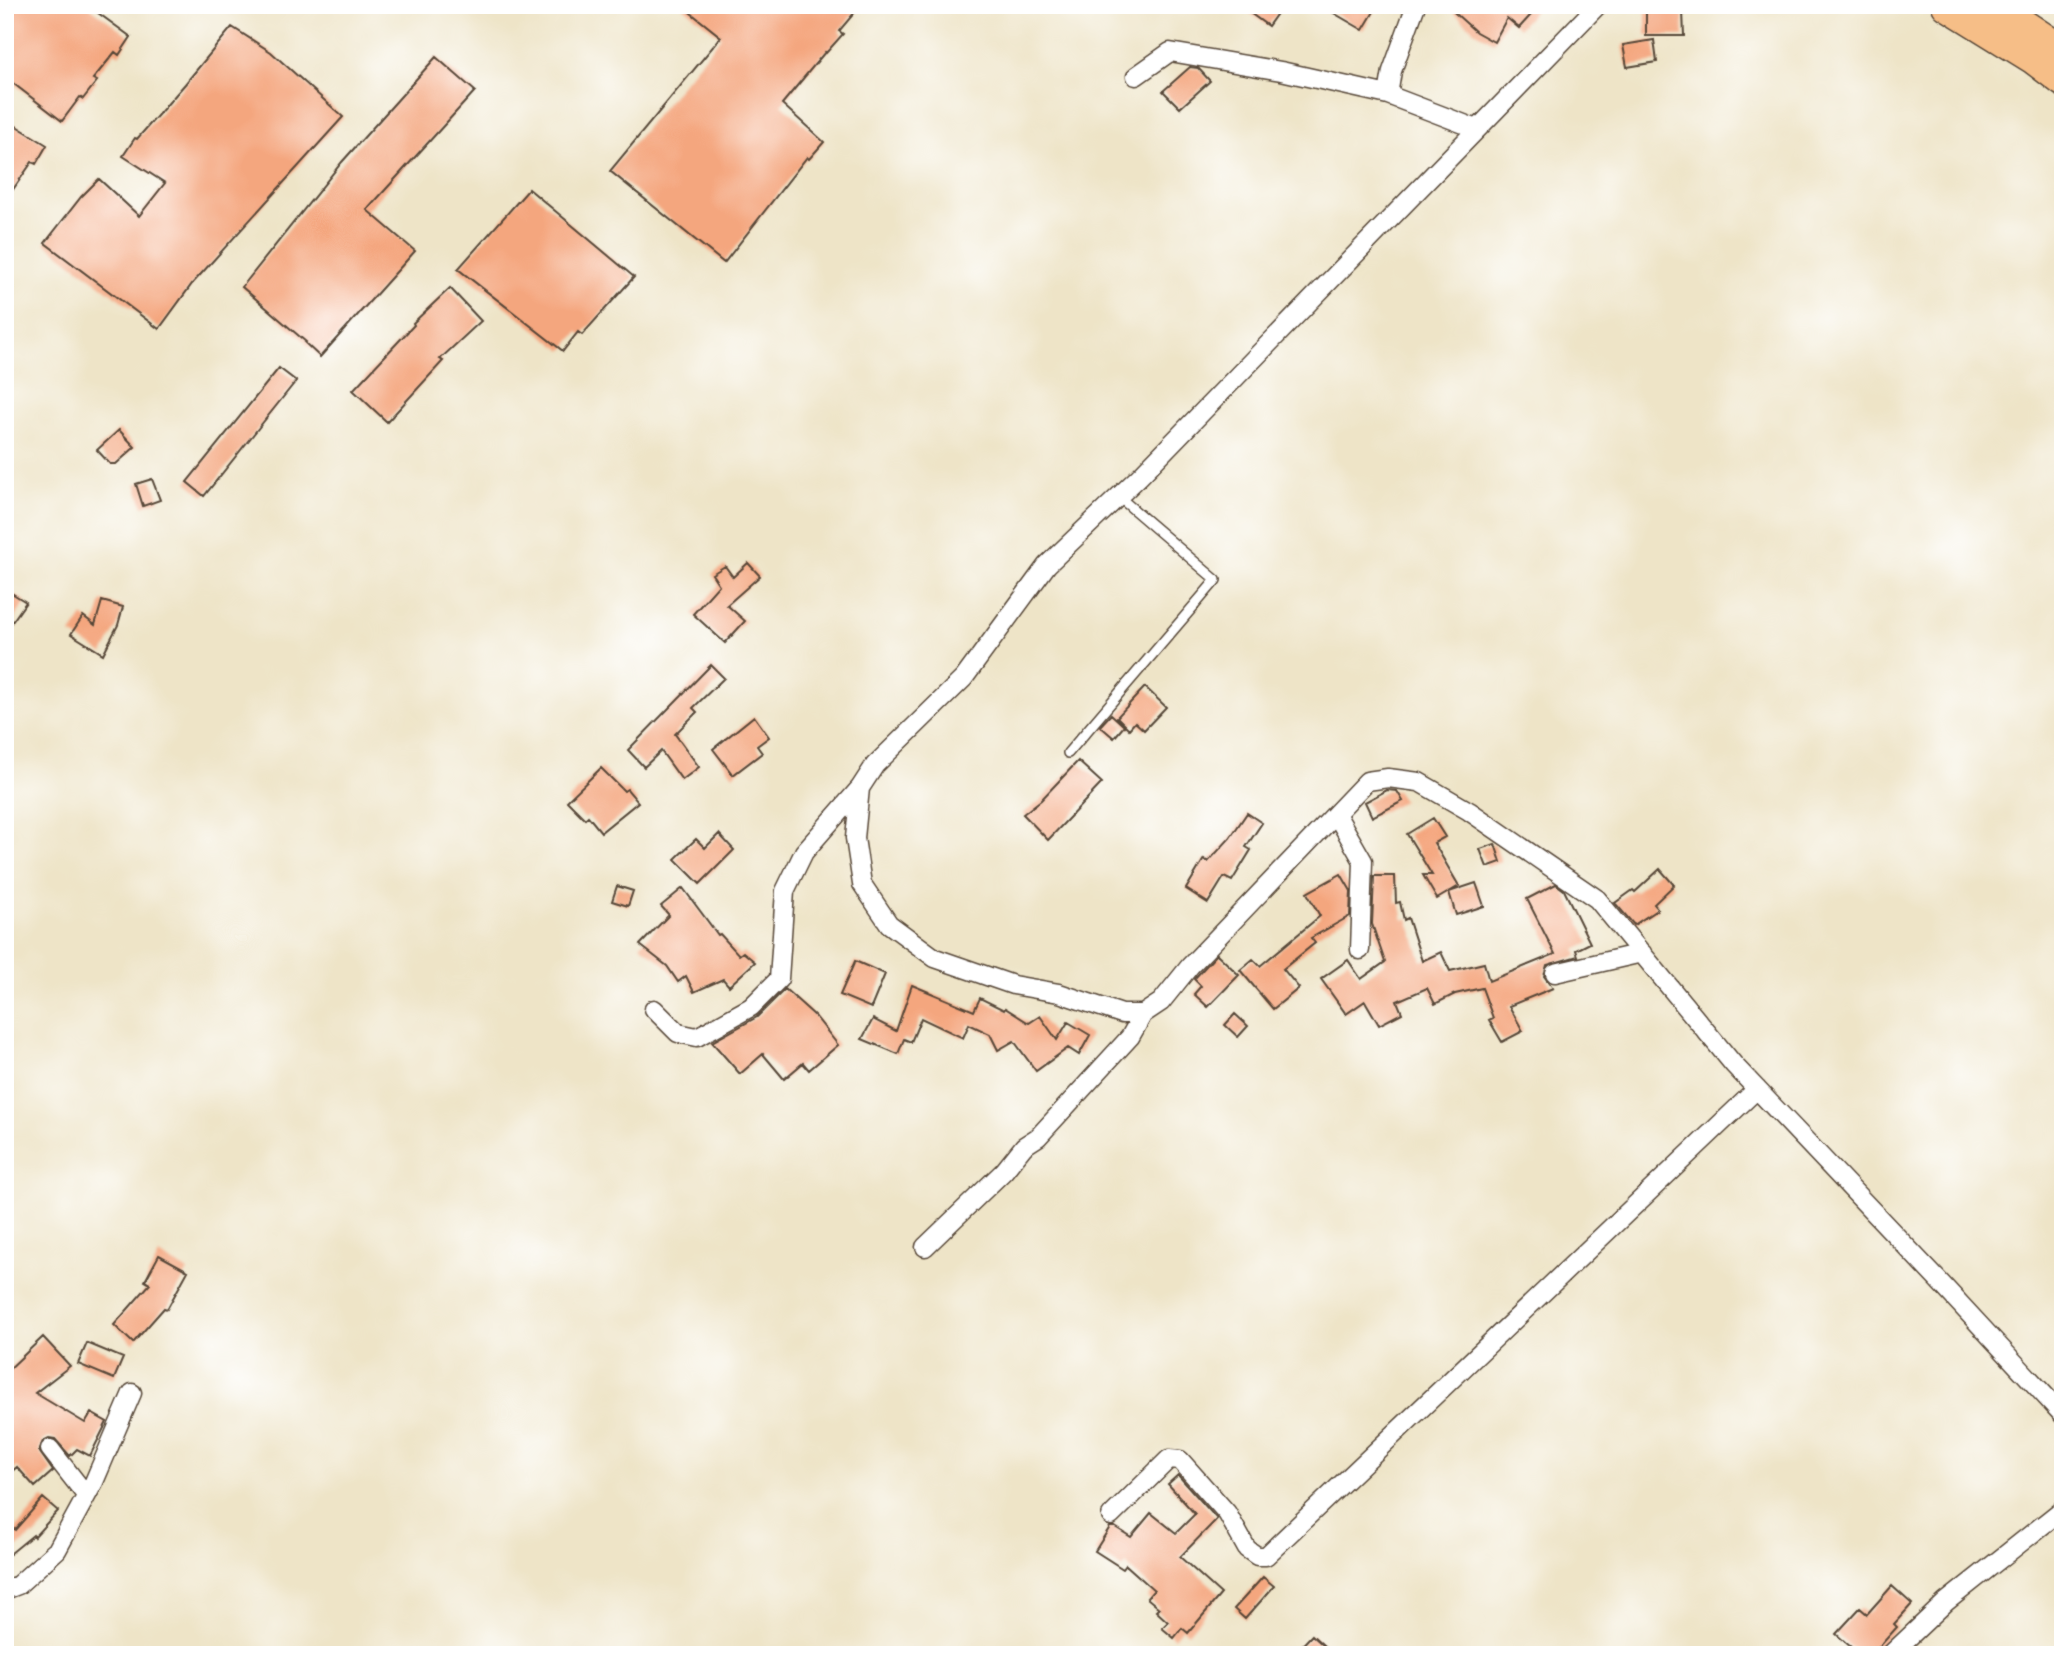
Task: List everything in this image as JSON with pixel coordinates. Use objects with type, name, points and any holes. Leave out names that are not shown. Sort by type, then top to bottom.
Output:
[{"type":"main road","points":[[1947,5],[2034,59],[2063,81]]},
{"type":"main road","points":[[1994,5],[2063,51]]},
{"type":"street","points":[[1388,95],[1392,71],[1416,5]]},
{"type":"street","points":[[654,1010],[678,1033],[697,1037],[751,1007],[779,979],[785,891],[804,852],[860,788],[875,765],[964,678],[1047,565],[1119,497],[1598,5]]},
{"type":"street","points":[[1136,76],[1170,52],[1281,71],[1388,95],[1477,129]]},
{"type":"street","points":[[925,1247],[1004,1171],[1024,1146],[1038,1137],[1130,1037],[1143,1014],[1161,1002],[1191,966],[1367,781],[1388,778],[1419,782],[1469,811],[1597,899],[1734,1065],[2063,1415]]},
{"type":"street","points":[[860,788],[855,838],[862,884],[889,925],[934,958],[1013,985],[1059,993],[1122,1014],[1143,1014]]},
{"type":"street","points":[[1336,814],[1363,861],[1360,950]]},
{"type":"street","points":[[1555,973],[1642,953]]},
{"type":"street","points":[[1111,1516],[1169,1459],[1180,1460],[1227,1513],[1247,1549],[1256,1556],[1266,1556],[1757,1089]]},
{"type":"street","points":[[5,1590],[18,1585],[57,1550],[94,1482],[132,1393]]},
{"type":"street","points":[[50,1449],[86,1494]]},
{"type":"street","points":[[1890,1655],[1946,1602],[2063,1509]]},
{"type":"lane","points":[[1068,753],[1216,580],[1119,497]]},
{"type":"building","points":[[5,5],[87,5],[131,37],[119,55],[115,52],[93,79],[97,81],[83,99],[80,97],[62,121],[5,77]]},
{"type":"building","points":[[681,5],[861,5],[839,31],[843,34],[782,104],[824,142],[809,159],[807,157],[724,263],[610,171],[721,37]]},
{"type":"building","points":[[1239,5],[1283,5],[1268,26]]},
{"type":"building","points":[[1320,5],[1378,5],[1363,30]]},
{"type":"building","points":[[1446,5],[1540,5],[1519,28],[1507,18],[1494,42],[1476,32]]},
{"type":"building","points":[[1646,11],[1683,11],[1684,36],[1646,36]]},
{"type":"building","points":[[232,27],[271,52],[343,117],[192,284],[159,329],[45,243],[81,197],[99,179],[139,216],[165,183],[123,156],[135,138],[137,139]]},
{"type":"building","points":[[1654,40],[1657,62],[1627,67],[1623,45]]},
{"type":"building","points":[[436,57],[475,91],[367,210],[415,251],[320,357],[242,287],[342,162]]},
{"type":"building","points":[[1190,67],[1198,68],[1210,81],[1180,108],[1163,91]]},
{"type":"building","points":[[5,119],[47,145],[36,164],[32,162],[5,201]]},
{"type":"building","points":[[529,189],[634,277],[582,335],[578,332],[563,351],[458,269]]},
{"type":"building","points":[[450,288],[481,321],[440,359],[443,361],[387,422],[353,390],[413,323]]},
{"type":"building","points":[[279,368],[296,381],[204,496],[187,482]]},
{"type":"building","points":[[119,430],[135,447],[116,464],[110,464],[97,450]]},
{"type":"building","points":[[152,479],[160,500],[143,506],[136,484]]},
{"type":"building","points":[[748,563],[760,576],[727,605],[745,621],[725,643],[693,614],[719,585],[712,574],[725,566],[733,577]]},
{"type":"building","points":[[5,589],[26,602],[5,632]]},
{"type":"building","points":[[102,601],[123,607],[118,625],[103,654],[71,634],[83,616],[95,625]]},
{"type":"building","points":[[711,665],[724,678],[693,708],[697,712],[675,734],[699,767],[682,780],[661,751],[644,767],[628,750]]},
{"type":"building","points":[[1145,687],[1166,707],[1144,730],[1135,722],[1129,729],[1117,717]]},
{"type":"building","points":[[1111,714],[1124,726],[1114,738],[1100,726]]},
{"type":"building","points":[[754,716],[769,737],[757,746],[762,753],[733,775],[713,749]]},
{"type":"building","points":[[1078,761],[1102,783],[1048,840],[1023,814],[1041,800]]},
{"type":"building","points":[[601,768],[624,791],[627,789],[638,802],[601,832],[588,816],[585,819],[567,801]]},
{"type":"building","points":[[1387,790],[1397,791],[1403,801],[1372,817],[1365,802]]},
{"type":"building","points":[[1247,813],[1262,823],[1246,847],[1251,850],[1232,881],[1224,877],[1208,903],[1186,889],[1204,859],[1208,862],[1230,838]]},
{"type":"building","points":[[1433,818],[1445,837],[1434,843],[1459,886],[1437,899],[1423,875],[1432,875],[1407,834]]},
{"type":"building","points":[[719,834],[734,850],[700,884],[675,859],[696,839],[705,848]]},
{"type":"building","points":[[1495,844],[1501,862],[1487,867],[1480,849]]},
{"type":"building","points":[[1660,869],[1674,885],[1654,904],[1658,909],[1634,925],[1615,903],[1633,890],[1635,892]]},
{"type":"building","points":[[1341,874],[1351,891],[1350,916],[1311,938],[1315,943],[1283,969],[1299,988],[1273,1009],[1240,970],[1253,959],[1260,966],[1320,916],[1307,893]]},
{"type":"building","points":[[1374,876],[1395,876],[1396,903],[1400,902],[1404,920],[1408,918],[1422,961],[1441,952],[1450,971],[1484,963],[1489,981],[1555,954],[1527,899],[1556,884],[1564,890],[1590,943],[1576,950],[1578,956],[1547,965],[1544,976],[1553,988],[1509,1006],[1523,1031],[1502,1042],[1489,1020],[1493,1018],[1482,988],[1455,994],[1435,1004],[1427,988],[1397,1001],[1402,1013],[1379,1025],[1365,1001],[1346,1014],[1321,979],[1348,960],[1361,979],[1385,962],[1372,924]]},
{"type":"building","points":[[1476,883],[1484,906],[1456,915],[1449,892]]},
{"type":"building","points":[[617,886],[633,891],[628,906],[612,901]]},
{"type":"building","points":[[683,888],[718,935],[720,934],[739,955],[743,952],[755,962],[729,986],[723,979],[694,992],[686,976],[678,982],[667,966],[640,945],[669,915],[661,906]]},
{"type":"building","points":[[1217,954],[1239,975],[1208,1007],[1194,994],[1201,986],[1194,979]]},
{"type":"building","points":[[855,961],[885,974],[871,1008],[840,995]]},
{"type":"building","points":[[912,985],[974,1011],[980,998],[1004,1010],[1005,1008],[1029,1023],[1040,1016],[1057,1040],[1068,1022],[1090,1035],[1079,1055],[1068,1048],[1036,1071],[1014,1041],[998,1050],[990,1034],[969,1024],[963,1038],[921,1018],[911,1042],[904,1039],[898,1054],[862,1039],[873,1019],[896,1031]]},
{"type":"building","points":[[785,989],[815,1016],[838,1045],[809,1070],[803,1063],[784,1079],[763,1054],[740,1074],[712,1042],[757,1017]]},
{"type":"building","points":[[1235,1014],[1248,1026],[1238,1037],[1225,1025]]},
{"type":"building","points":[[159,1255],[188,1271],[167,1309],[164,1308],[133,1343],[114,1325],[150,1284],[145,1281]]},
{"type":"building","points":[[43,1337],[70,1366],[35,1393],[85,1423],[91,1413],[107,1422],[90,1456],[77,1449],[70,1456],[55,1439],[43,1441],[39,1451],[53,1471],[35,1487],[17,1467],[5,1477],[5,1373]]},
{"type":"building","points":[[87,1343],[123,1358],[114,1379],[78,1364]]},
{"type":"building","points":[[1178,1475],[1217,1519],[1180,1557],[1221,1594],[1188,1633],[1182,1628],[1174,1638],[1162,1628],[1168,1622],[1156,1611],[1159,1608],[1147,1598],[1154,1590],[1126,1565],[1123,1569],[1095,1551],[1110,1527],[1115,1527],[1131,1537],[1151,1513],[1176,1533],[1195,1514],[1168,1484]]},
{"type":"building","points":[[43,1498],[58,1511],[34,1537],[33,1535],[5,1558],[5,1523],[15,1530]]},
{"type":"building","points":[[1263,1577],[1274,1586],[1245,1619],[1234,1609]]},
{"type":"building","points":[[1892,1586],[1912,1604],[1894,1624],[1897,1627],[1872,1655],[1860,1655],[1836,1634],[1860,1608],[1867,1614]]},
{"type":"building","points":[[1312,1635],[1334,1655],[1293,1655]]}]
